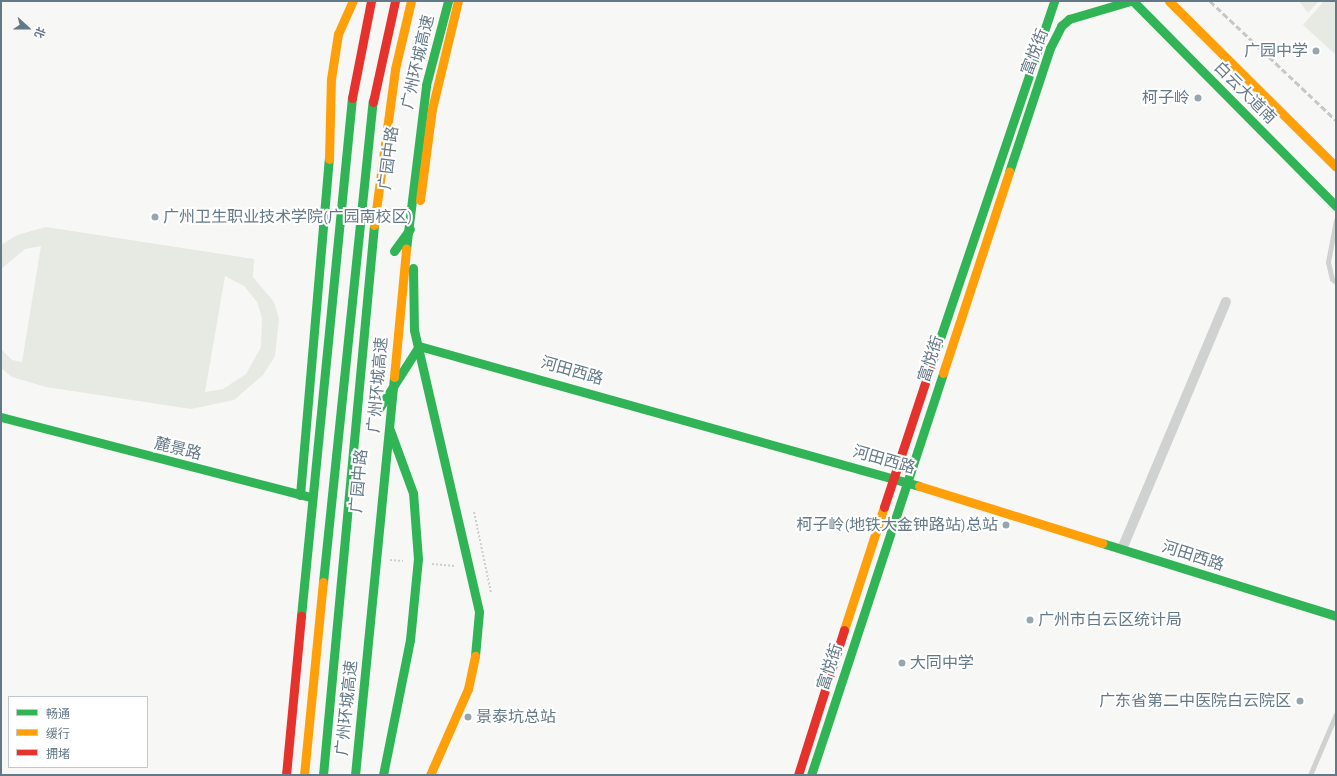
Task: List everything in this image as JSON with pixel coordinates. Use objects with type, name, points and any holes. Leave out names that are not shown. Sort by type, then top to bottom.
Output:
[{"type":"main road","points":[[300,495],[328,186],[330,79],[338,34],[353,1]]},
{"type":"main road","points":[[286,775],[355,73],[372,1]]},
{"type":"main road","points":[[304,775],[364,168],[374,93],[395,1]]},
{"type":"main road","name":"广园中路","points":[[323,775],[370,272],[388,113],[411,1]]},
{"type":"main road","name":"广州环城高速","points":[[348,775],[416,156],[426,85],[448,1]]},
{"type":"main road","points":[[452,1],[454,13]]},
{"type":"main road","points":[[430,775],[468,689],[477,648],[479,612],[419,346],[411,297],[418,219],[432,109],[458,1]]},
{"type":"main road","name":"富悦街","points":[[798,775],[893,478],[1054,1]]},
{"type":"main road","name":"富悦街","points":[[811,775],[1055,37],[1069,19],[1132,1]]},
{"type":"main road","name":"白云大道南","points":[[1132,1],[1336,206]]},
{"type":"main road","name":"白云大道南","points":[[1169,1],[1336,167]]},
{"type":"main road","points":[[299,775],[340,327],[356,191],[388,113]]},
{"type":"main road","points":[[396,228],[393,255],[418,219]]},
{"type":"main road","points":[[340,327],[370,272]]},
{"type":"main road","points":[[383,775],[410,640],[418,559],[413,493],[380,407],[419,346]]},
{"type":"main road","name":"河田西路","points":[[419,346],[907,482],[1336,616]]},
{"type":"main road","name":"广园中路","points":[[348,775],[383,376]]},
{"type":"main road","name":"麓景路","points":[[1,417],[300,495],[349,502]]},
{"type":"main road","points":[[861,580],[873,584]]},
{"type":"street","points":[[1122,549],[1226,302]]},
{"type":"lane","points":[[1336,220],[1328,262],[1332,280],[1336,282]]},
{"type":"lane","points":[[1310,775],[1336,714]]},
{"type":"path","points":[[474,512],[492,600]]},
{"type":"path","points":[[387,560],[410,562]]},
{"type":"path","points":[[425,563],[463,567]]},
{"type":"path","points":[[478,568],[486,569]]},
{"type":"shaded area","points":[[1299,1],[1319,1],[1308,13]]},
{"type":"shaded area","points":[[1324,1],[1336,1],[1336,55],[1303,25]]},
{"type":"shaded area","points":[[46,227],[254,259],[253,277],[274,302],[279,319],[275,356],[263,375],[234,400],[191,409],[46,387],[12,377],[1,368],[1,349],[12,360],[22,362],[41,246],[25,249],[1,269],[1,245],[17,235]],"holes":[[[225,276],[244,286],[257,302],[262,318],[261,347],[246,374],[223,389],[205,392]]]},
{"type":"railway","points":[[1210,1],[1336,120]]},
{"type":"traffic: fast","points":[[406,249],[426,85],[448,1]]},
{"type":"traffic: fast","points":[[930,368],[1054,1]]},
{"type":"traffic: fast","points":[[1009,172],[1050,48],[1061,26],[1069,19],[1130,1]]},
{"type":"traffic: fast","points":[[1133,1],[1336,206]]},
{"type":"traffic: fast","points":[[301,616],[352,98]]},
{"type":"traffic: fast","points":[[323,582],[373,102]]},
{"type":"traffic: fast","points":[[300,495],[329,159]]},
{"type":"traffic: fast","points":[[323,775],[374,225]]},
{"type":"traffic: fast","points":[[394,251],[410,229]]},
{"type":"traffic: fast","points":[[413,268],[414,330],[479,612],[475,656]]},
{"type":"traffic: fast","points":[[419,346],[919,486]]},
{"type":"traffic: fast","points":[[380,407],[419,346]]},
{"type":"traffic: fast","points":[[811,775],[943,373]]},
{"type":"traffic: fast","points":[[355,775],[394,377]]},
{"type":"traffic: fast","points":[[1,417],[311,497]]},
{"type":"traffic: fast","points":[[383,775],[410,640],[418,559],[413,493],[390,430]]},
{"type":"traffic: fast","points":[[1102,543],[1336,616]]},
{"type":"traffic: slow","points":[[329,159],[331,79],[338,34],[353,1]]},
{"type":"traffic: slow","points":[[374,225],[395,69],[411,1]]},
{"type":"traffic: slow","points":[[420,200],[432,109],[458,1]]},
{"type":"traffic: slow","points":[[1169,1],[1336,167]]},
{"type":"traffic: slow","points":[[943,373],[1009,172]]},
{"type":"traffic: slow","points":[[394,377],[406,249]]},
{"type":"traffic: slow","points":[[919,486],[1102,543]]},
{"type":"traffic: slow","points":[[844,630],[884,507]]},
{"type":"traffic: slow","points":[[304,775],[323,582]]},
{"type":"traffic: slow","points":[[430,775],[468,689],[475,656]]},
{"type":"traffic: jam","points":[[352,98],[371,1]]},
{"type":"traffic: jam","points":[[373,102],[395,1]]},
{"type":"traffic: jam","points":[[884,507],[930,368]]},
{"type":"traffic: jam","points":[[286,775],[301,616]]},
{"type":"traffic: jam","points":[[798,775],[844,630]]},
{"type":"place","name":"广园中学","points":[[1316,51]]},
{"type":"place","name":"柯子岭","points":[[1198,98]]},
{"type":"place","name":"广州卫生职业技术学院(广园南校区)","points":[[155,217]]},
{"type":"place","name":"柯子岭(地铁大金钟路站)总站","points":[[1006,525]]},
{"type":"place","name":"广州市白云区统计局","points":[[1030,620]]},
{"type":"place","name":"大同中学","points":[[902,663]]},
{"type":"place","name":"广东省第二中医院白云院区","points":[[1300,701]]},
{"type":"place","name":"景泰坑总站","points":[[468,717]]}]
